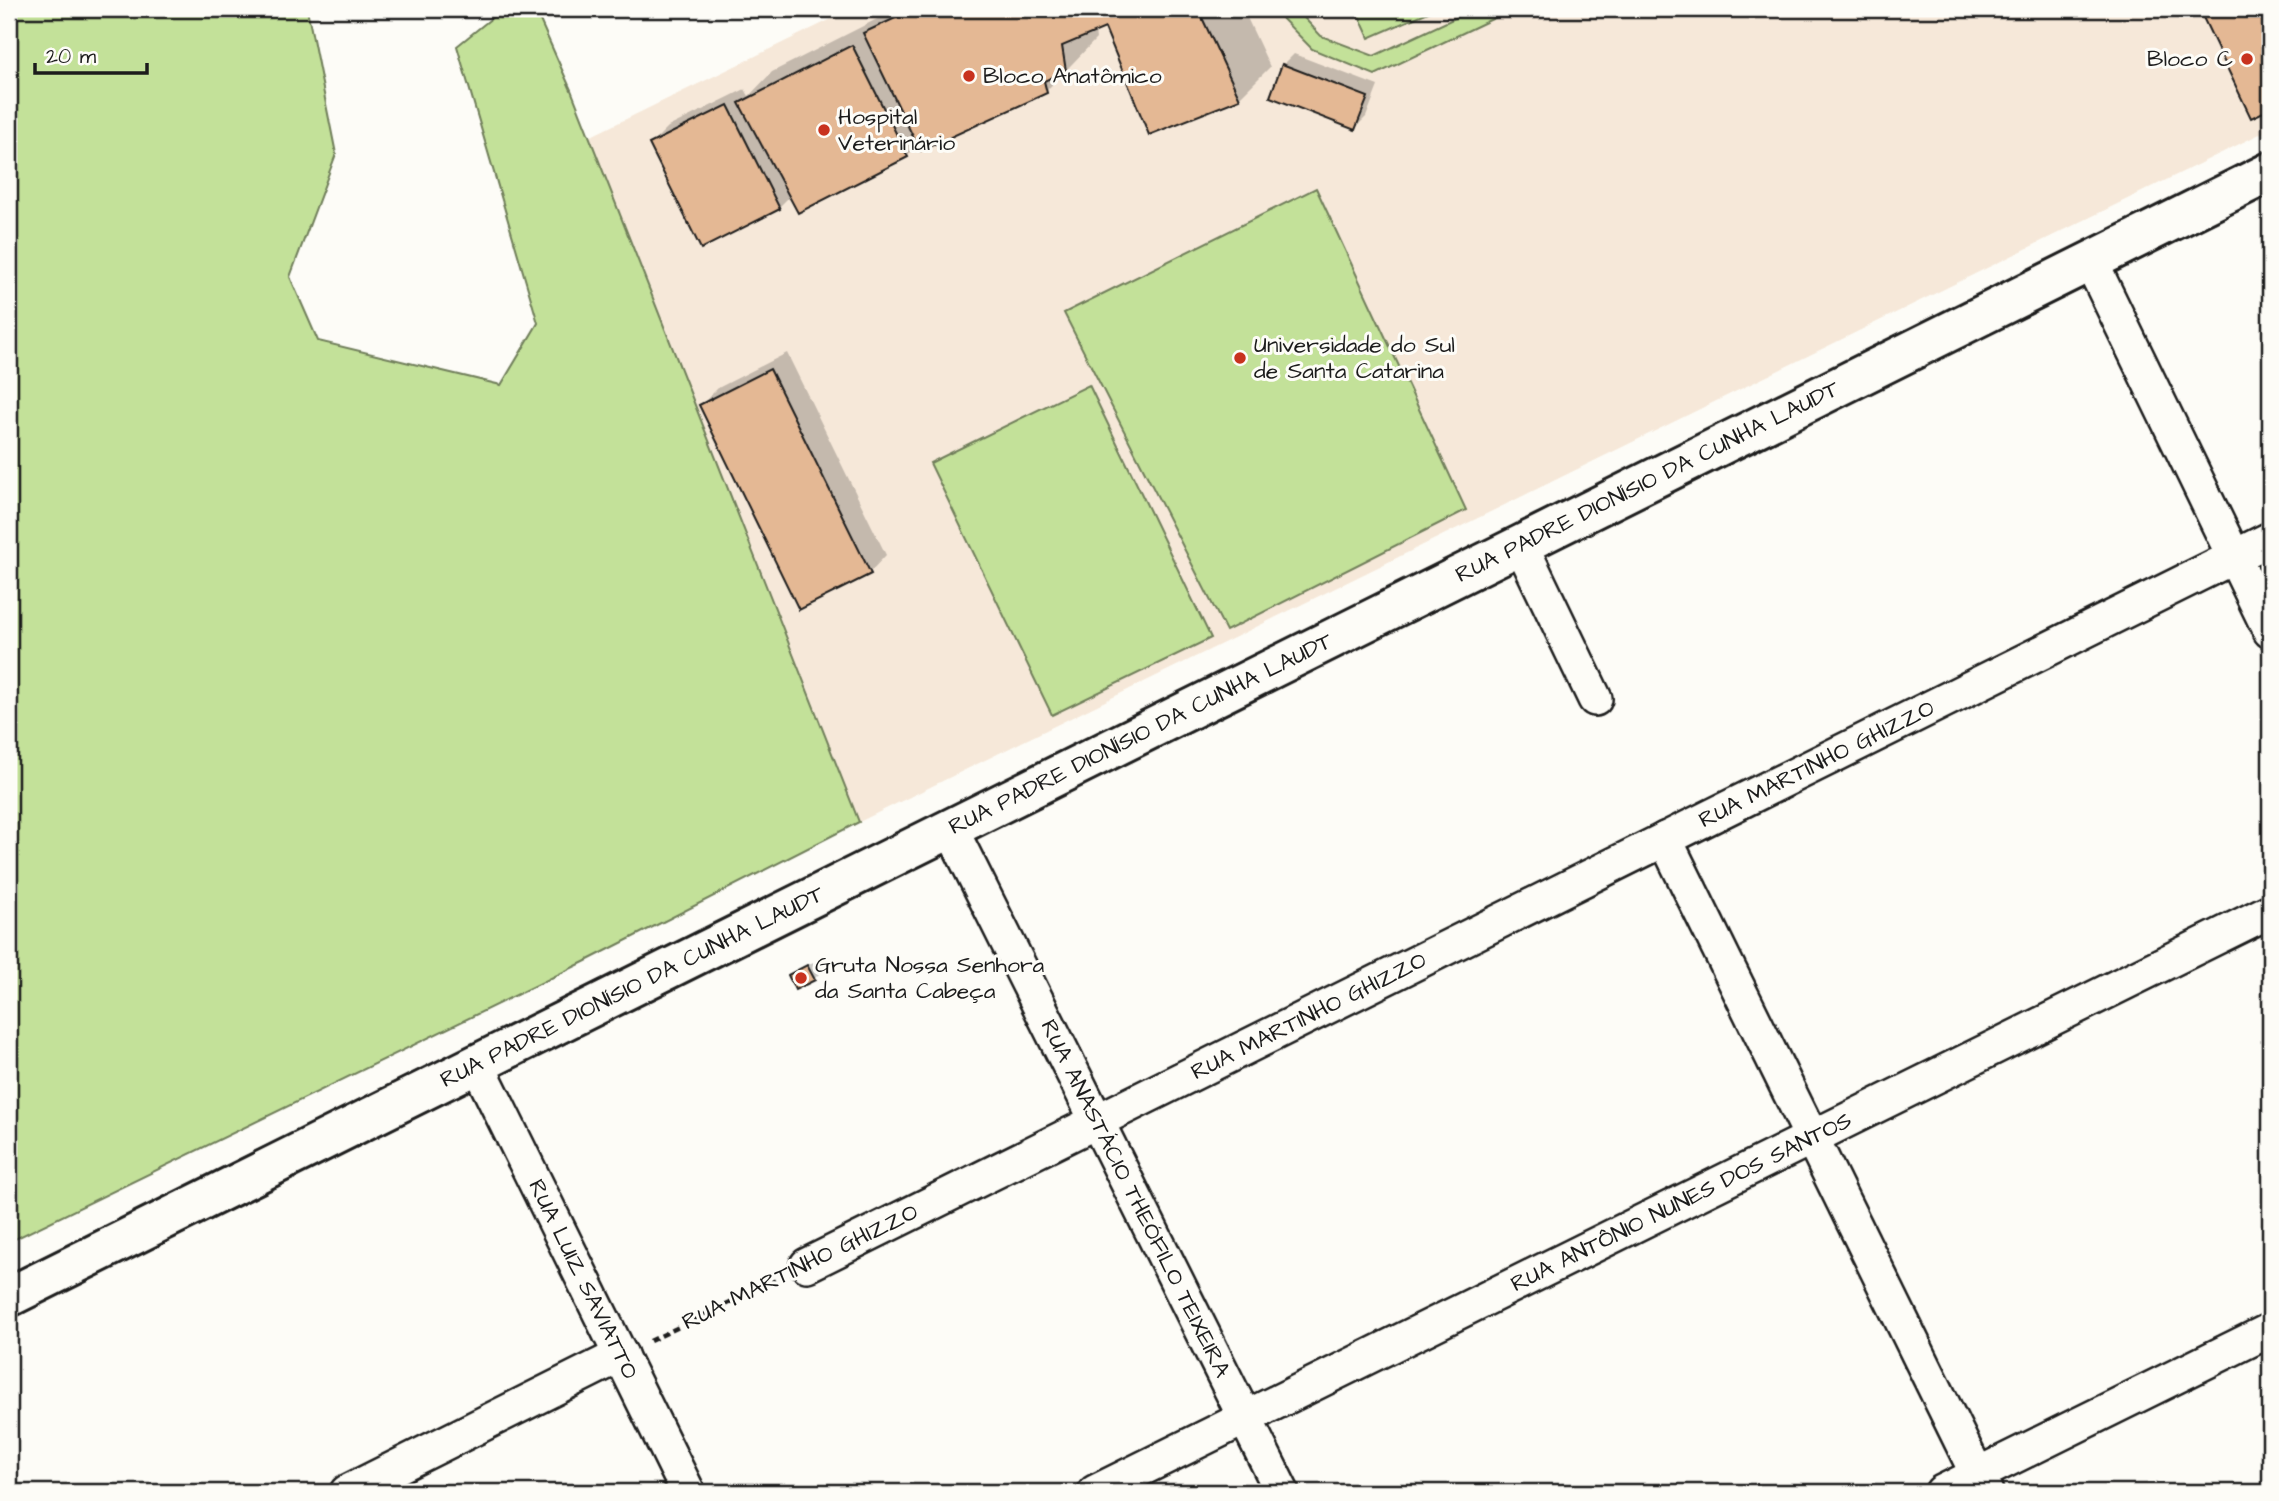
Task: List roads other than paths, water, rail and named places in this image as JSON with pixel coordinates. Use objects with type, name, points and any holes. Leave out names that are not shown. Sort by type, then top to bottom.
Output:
[{"type":"street","name":"RUA PADRE DIONÍSIO DA CUNHA LAUDT","points":[[9,1297],[2270,172]]},
{"type":"street","points":[[2091,262],[2270,631]]},
{"type":"street","name":"RUA MARTINHO GHIZZO","points":[[807,1265],[2270,539]]},
{"type":"street","points":[[1521,545],[1595,699]]},
{"type":"street","name":"RUA ANASTÁCIO THEÓFILO TEIXEIRA","points":[[951,829],[1282,1492]]},
{"type":"street","points":[[1665,839],[1982,1484]]},
{"type":"street","name":"RUA ANTÔNIO NUNES DOS SANTOS","points":[[1095,1492],[2270,911]]},
{"type":"street","name":"RUA LUIZ SAVIATTO","points":[[477,1064],[688,1492]]},
{"type":"street","points":[[1942,1492],[1982,1484],[2270,1329]]},
{"type":"street","points":[[347,1492],[621,1355]]},
{"type":"place","name":"Bloco C","points":[[2247,59]]},
{"type":"place","name":"Bloco Anatômico","points":[[969,76]]},
{"type":"place","name":"Hospital Veterinário","points":[[824,130]]},
{"type":"place","name":"Universidade do Sul de Santa Catarina","points":[[1240,358]]},
{"type":"place","name":"Gruta Nossa Senhora da Santa Cabeça","points":[[801,978]]}]
